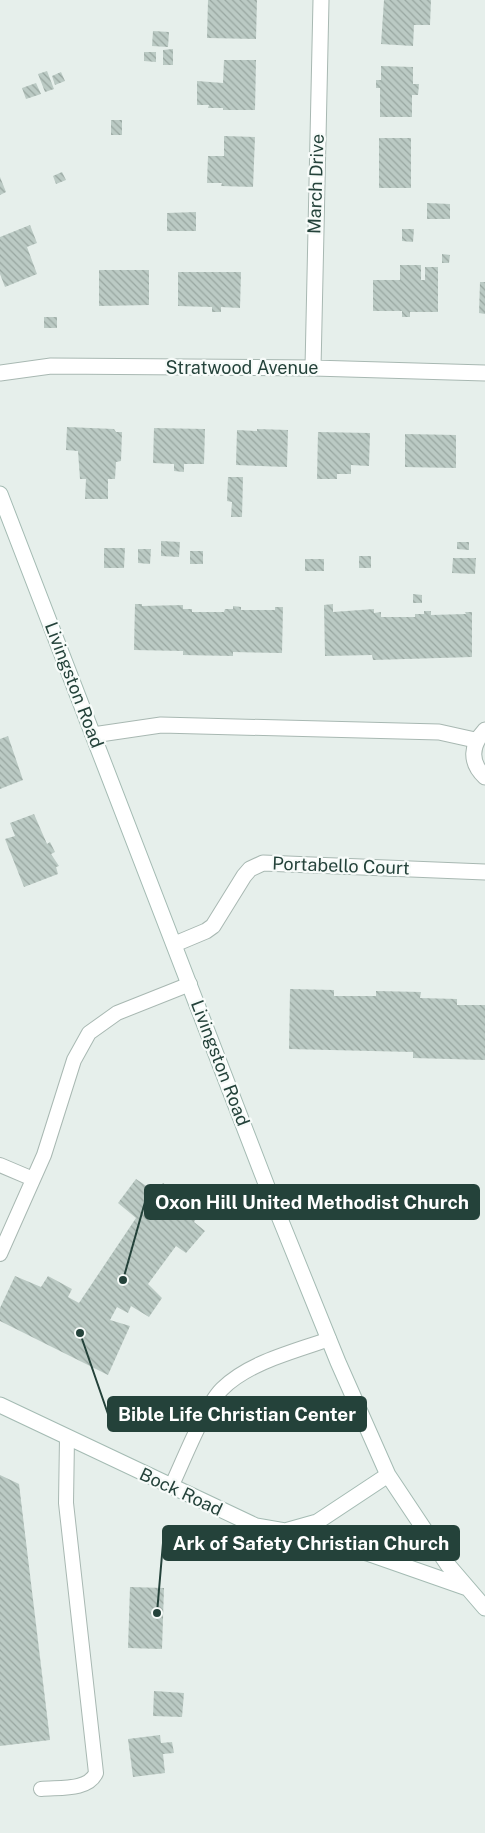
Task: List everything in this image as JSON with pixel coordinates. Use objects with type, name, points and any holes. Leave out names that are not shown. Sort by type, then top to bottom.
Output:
[{"type":"main road","name":"March Drive","points":[[314,368],[321,0]]},
{"type":"main road","name":"Stratwood Avenue","points":[[0,373],[51,366],[314,368],[485,373]]},
{"type":"main road","name":"Livingston Road","points":[[0,494],[268,1189],[329,1339],[388,1475],[448,1565],[485,1608]]},
{"type":"main road","points":[[93,735],[161,724],[439,732],[480,735],[474,754],[476,766],[485,777]]},
{"type":"main road","name":"Portabello Court","points":[[175,944],[206,932],[214,926],[244,876],[250,869],[263,863],[485,872]]},
{"type":"main road","name":"Bock Road","points":[[0,1405],[256,1526],[285,1531],[317,1522],[388,1475]]},
{"type":"main road","points":[[285,1531],[367,1553],[468,1589]]},
{"type":"lane","points":[[0,1254],[44,1155],[74,1060],[89,1033],[117,1013],[190,984]]},
{"type":"lane","points":[[0,1165],[34,1179]]},
{"type":"lane","points":[[171,1487],[204,1420],[222,1390],[248,1370],[329,1339]]},
{"type":"lane","points":[[41,1789],[86,1784],[93,1780],[96,1773],[66,1503],[67,1438]]},
{"type":"building","points":[[208,0],[257,0],[256,39],[207,38]]},
{"type":"building","points":[[384,0],[431,0],[430,25],[414,25],[413,46],[381,44]]},
{"type":"building","points":[[153,31],[169,32],[168,47],[152,46]]},
{"type":"building","points":[[173,49],[173,65],[163,65],[163,50]]},
{"type":"building","points":[[144,52],[156,52],[156,62],[144,61]]},
{"type":"building","points":[[224,60],[256,60],[255,110],[223,110],[223,108],[208,108],[209,105],[197,105],[197,81],[223,83]]},
{"type":"building","points":[[381,66],[413,67],[413,84],[419,84],[418,95],[412,95],[412,117],[380,117],[380,88],[376,88],[376,80],[381,80]]},
{"type":"building","points":[[47,71],[54,89],[45,92],[38,74]]},
{"type":"building","points":[[61,72],[65,81],[55,85],[52,76]]},
{"type":"building","points":[[36,83],[41,94],[26,99],[22,88]]},
{"type":"building","points":[[111,120],[122,120],[122,135],[111,135]]},
{"type":"building","points":[[224,136],[255,137],[253,187],[221,186],[222,183],[207,183],[208,156],[224,156]]},
{"type":"building","points":[[379,138],[411,138],[411,188],[379,188]]},
{"type":"building","points":[[62,172],[66,180],[56,184],[53,176]]},
{"type":"building","points":[[0,177],[6,192],[0,195]]},
{"type":"building","points":[[427,203],[450,204],[450,219],[427,219]]},
{"type":"building","points":[[196,212],[196,231],[167,231],[167,213]]},
{"type":"building","points":[[30,225],[37,243],[27,247],[37,274],[5,287],[0,274],[0,237]]},
{"type":"building","points":[[402,229],[414,229],[413,242],[402,241]]},
{"type":"building","points":[[442,254],[450,255],[449,263],[442,263]]},
{"type":"building","points":[[400,265],[421,265],[421,280],[425,280],[425,267],[438,267],[438,312],[410,312],[410,317],[402,317],[402,311],[373,311],[373,280],[400,280]]},
{"type":"building","points":[[99,270],[149,270],[149,305],[99,306]]},
{"type":"building","points":[[178,272],[241,272],[240,308],[221,307],[221,312],[212,312],[212,307],[178,306]]},
{"type":"building","points":[[480,282],[485,282],[485,314],[479,313]]},
{"type":"building","points":[[44,317],[57,317],[57,328],[44,328]]},
{"type":"building","points":[[67,427],[114,429],[116,432],[122,432],[121,461],[116,462],[115,479],[108,479],[108,499],[85,499],[86,479],[80,479],[78,451],[66,450]]},
{"type":"building","points":[[154,428],[205,429],[204,464],[184,464],[184,472],[174,471],[174,464],[153,463]]},
{"type":"building","points":[[257,429],[288,430],[287,467],[236,465],[237,430],[257,431]]},
{"type":"building","points":[[318,432],[370,433],[369,466],[351,465],[351,474],[337,474],[337,479],[317,479]]},
{"type":"building","points":[[405,434],[456,435],[456,468],[405,467]]},
{"type":"building","points":[[228,477],[243,477],[242,517],[231,517],[232,502],[227,501]]},
{"type":"building","points":[[161,541],[180,542],[179,557],[161,556]]},
{"type":"building","points":[[457,542],[469,542],[469,550],[457,549]]},
{"type":"building","points":[[104,548],[125,548],[124,568],[104,568]]},
{"type":"building","points":[[138,549],[151,549],[150,564],[138,563]]},
{"type":"building","points":[[190,551],[203,551],[203,564],[190,564]]},
{"type":"building","points":[[359,556],[371,556],[371,568],[359,568]]},
{"type":"building","points":[[453,558],[476,558],[475,574],[452,573]]},
{"type":"building","points":[[305,559],[324,559],[324,571],[305,571]]},
{"type":"building","points":[[413,594],[422,595],[422,603],[413,603]]},
{"type":"building","points":[[135,604],[142,604],[142,606],[183,605],[183,609],[192,609],[192,612],[224,612],[225,609],[233,609],[233,606],[241,607],[241,610],[275,610],[275,607],[283,607],[282,653],[233,652],[233,656],[183,655],[183,651],[134,650]]},
{"type":"building","points":[[333,604],[333,612],[374,609],[374,613],[381,612],[381,617],[415,617],[415,614],[424,614],[424,611],[431,611],[431,615],[466,614],[465,612],[472,612],[472,657],[373,660],[372,655],[325,656],[324,605]]},
{"type":"building","points":[[8,736],[23,780],[0,789],[0,739]]},
{"type":"building","points":[[34,814],[47,844],[50,842],[55,852],[51,854],[59,866],[56,867],[58,874],[24,887],[5,839],[15,836],[10,823]]},
{"type":"building","points":[[290,989],[334,990],[334,996],[376,996],[376,991],[421,992],[420,998],[457,999],[457,1005],[485,1005],[485,1060],[413,1058],[413,1052],[289,1049]]},
{"type":"building","points":[[136,1179],[155,1192],[163,1183],[201,1210],[194,1222],[205,1231],[186,1253],[176,1246],[148,1284],[162,1298],[149,1317],[131,1306],[128,1313],[117,1307],[110,1320],[130,1326],[108,1375],[0,1321],[0,1308],[15,1276],[41,1287],[48,1276],[72,1289],[68,1297],[79,1303],[136,1218],[118,1203]]},
{"type":"building","points":[[0,1475],[19,1484],[50,1740],[0,1746]]},
{"type":"building","points":[[130,1587],[164,1588],[162,1649],[128,1648]]},
{"type":"building","points":[[154,1691],[184,1693],[182,1717],[153,1716]]},
{"type":"building","points":[[160,1735],[161,1743],[172,1742],[174,1753],[163,1754],[165,1773],[133,1777],[128,1739]]},
{"type":"place","name":"Oxon Hill United Methodist Church","points":[[123,1280]]},
{"type":"place","name":"Bible Life Christian Center","points":[[80,1333]]},
{"type":"place","name":"Ark of Safety Christian Church","points":[[157,1613]]}]
